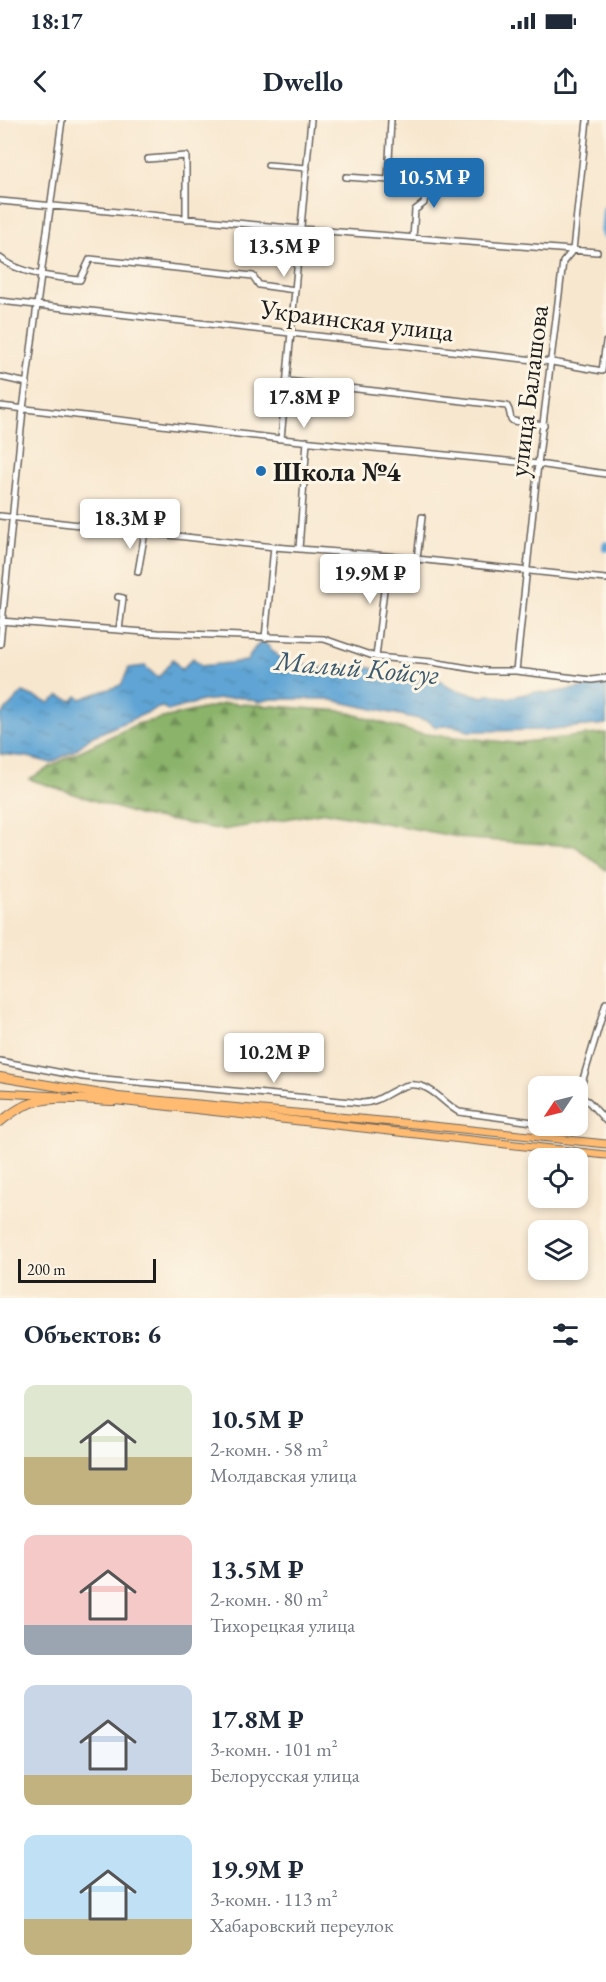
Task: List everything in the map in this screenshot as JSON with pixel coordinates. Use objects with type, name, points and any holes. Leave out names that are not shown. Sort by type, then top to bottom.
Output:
[{"type":"highway","points":[[0,1077],[114,1098]]},
{"type":"highway","points":[[0,1122],[15,1111],[36,1101],[114,1098]]},
{"type":"main road","points":[[0,1091],[114,1098],[414,1124],[606,1144]]},
{"type":"main road","points":[[114,1098],[606,1155]]},
{"type":"street","points":[[0,644],[0,621],[27,383],[62,120]]},
{"type":"street","points":[[281,439],[311,120]]},
{"type":"street","points":[[388,180],[391,120]]},
{"type":"street","name":"улица Балашова","points":[[516,671],[563,262],[573,250],[586,120]]},
{"type":"street","points":[[148,159],[186,156],[186,219]]},
{"type":"street","points":[[268,165],[307,168]]},
{"type":"street","points":[[413,238],[415,210],[424,203],[428,175]]},
{"type":"street","points":[[346,177],[418,182]]},
{"type":"street","points":[[0,201],[301,229],[597,252]]},
{"type":"street","points":[[0,258],[8,264],[41,275],[80,280],[90,259],[253,276],[260,285],[294,290]]},
{"type":"street","name":"Украинская улица","points":[[0,301],[37,303],[552,362],[602,370],[606,342]]},
{"type":"street","points":[[0,377],[27,383]]},
{"type":"street","points":[[287,381],[507,406],[510,419],[513,421],[544,425]]},
{"type":"street","points":[[0,406],[281,439],[538,464],[606,474]]},
{"type":"street","points":[[299,549],[307,441]]},
{"type":"street","points":[[0,516],[274,547],[388,556],[606,579]]},
{"type":"street","points":[[417,559],[422,517]]},
{"type":"street","points":[[138,572],[145,532]]},
{"type":"street","points":[[265,638],[274,547]]},
{"type":"street","points":[[376,657],[388,556]]},
{"type":"street","points":[[118,597],[123,598],[119,630]]},
{"type":"street","points":[[0,621],[119,630],[324,639],[376,657],[432,662],[486,671],[516,671],[592,680],[606,678]]},
{"type":"street","points":[[584,1076],[606,1003]]},
{"type":"street","points":[[0,1061],[82,1077],[362,1103],[380,1100],[402,1085],[411,1084],[423,1086],[432,1091],[459,1112],[528,1121]]},
{"type":"street","points":[[588,1101],[606,1121]]},
{"type":"green space","points":[[228,703],[343,711],[416,733],[515,743],[606,733],[606,870],[575,846],[468,839],[326,812],[223,830],[138,815],[29,779],[70,756],[137,724]]},
{"type":"water","name":"Малый Койсуг","points":[[262,641],[291,665],[305,664],[318,669],[346,665],[371,667],[382,676],[408,682],[418,681],[432,674],[450,688],[483,697],[490,694],[507,698],[534,692],[549,693],[606,684],[606,724],[543,730],[468,731],[452,726],[436,727],[428,721],[327,699],[271,699],[259,702],[240,697],[202,701],[168,711],[163,707],[158,708],[93,736],[75,750],[51,763],[28,757],[0,754],[0,716],[23,692],[49,703],[59,696],[73,701],[77,696],[81,699],[121,685],[129,668],[145,666],[158,678],[173,659],[181,670],[193,658],[201,666],[247,661]]},
{"type":"waterway","points":[[606,210],[604,232],[606,235]]},
{"type":"place","name":"Школа №4","points":[[261,471]]}]
